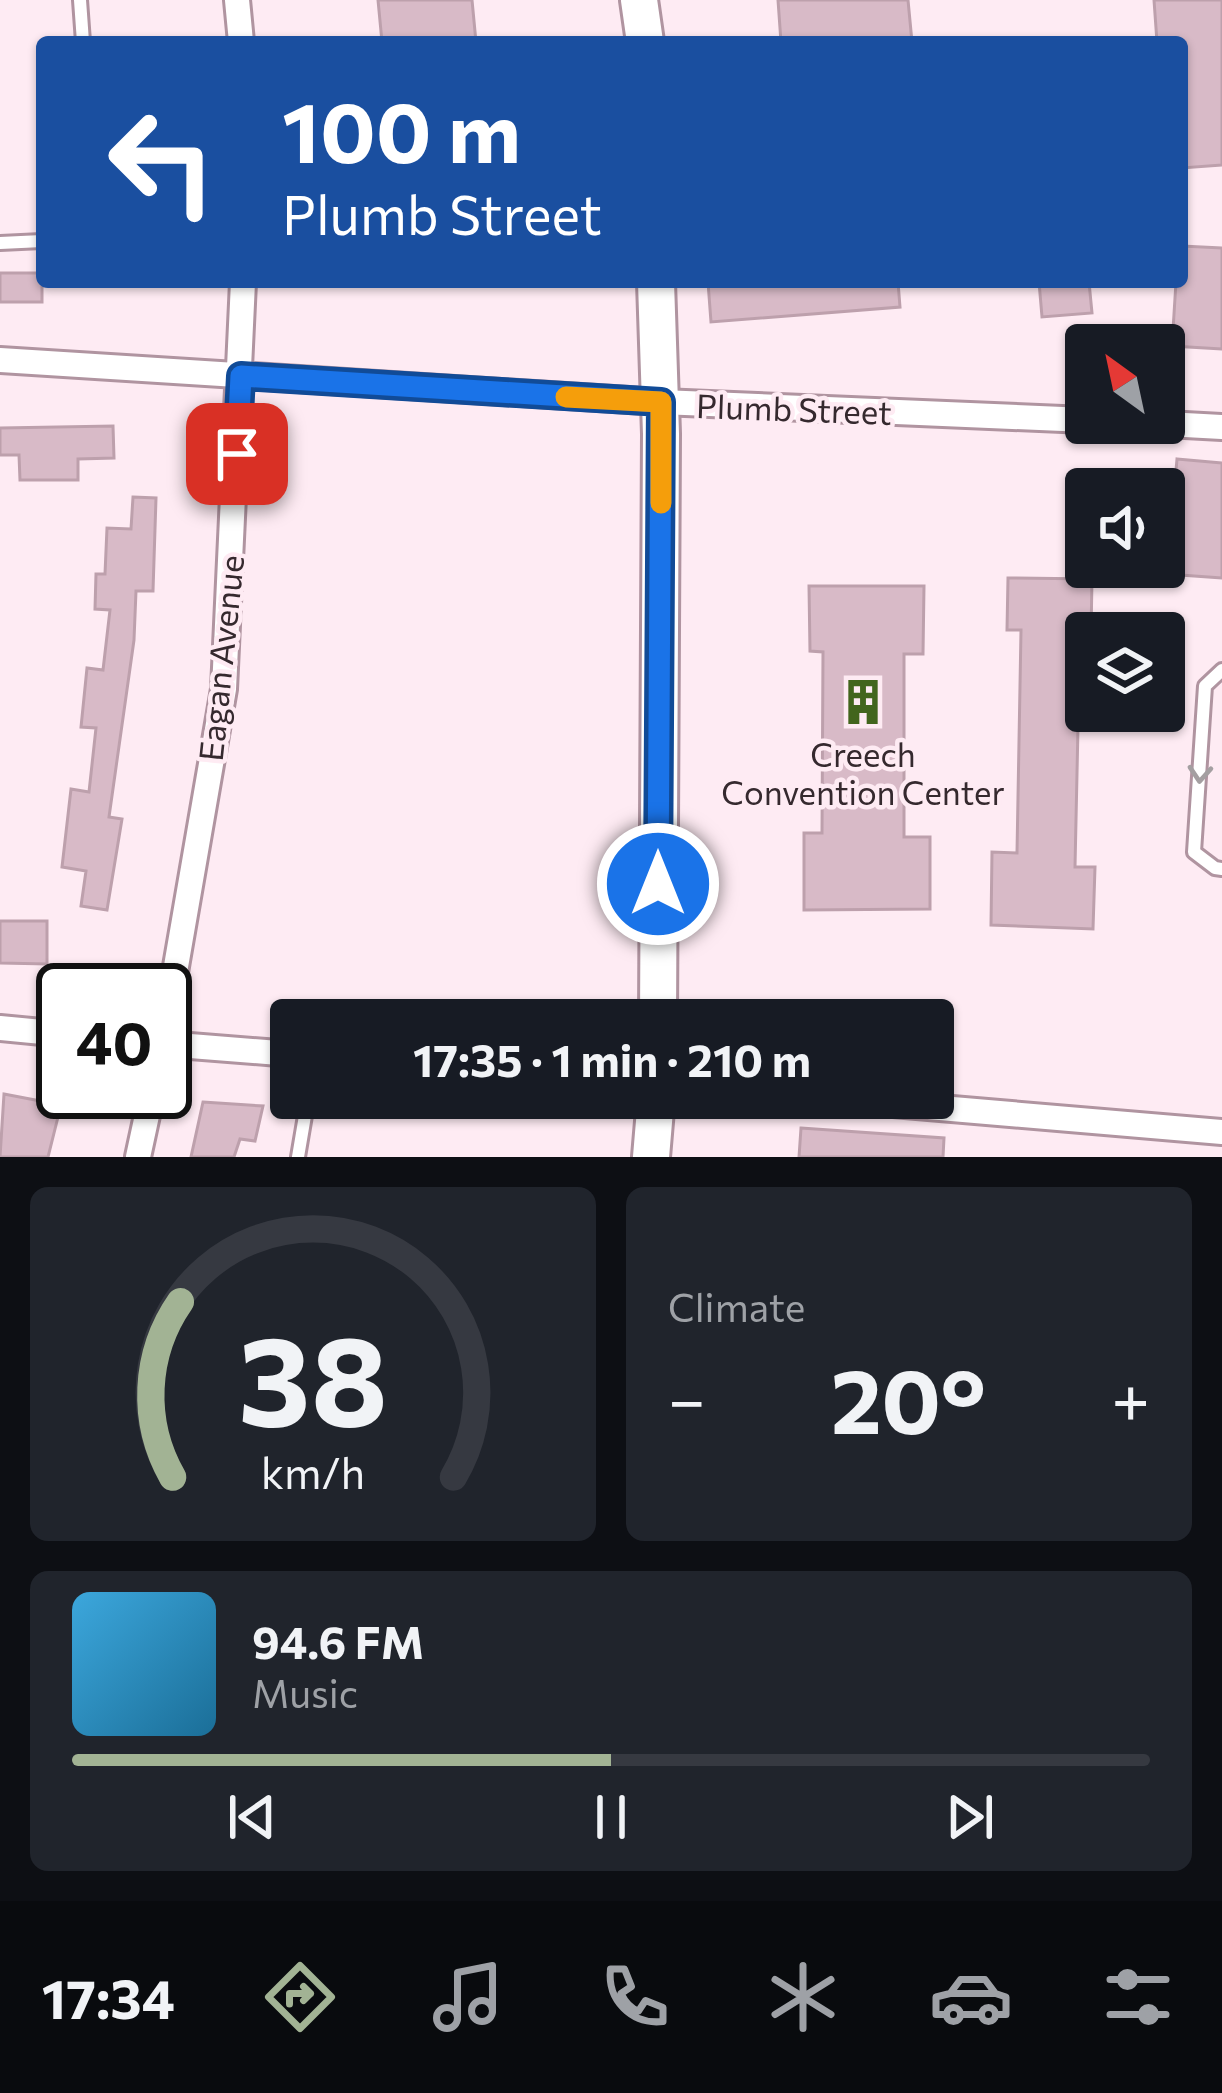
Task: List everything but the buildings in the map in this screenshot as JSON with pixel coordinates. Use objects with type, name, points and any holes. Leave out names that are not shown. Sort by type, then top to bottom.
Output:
[{"type":"street","points":[[237,0],[240,36]]},
{"type":"street","points":[[640,0],[644,36]]},
{"type":"street","name":"Eagan Avenue","points":[[177,963],[224,689],[243,288]]},
{"type":"street","points":[[656,288],[661,402],[658,999]]},
{"type":"street","name":"Plumb Street","points":[[0,360],[661,402],[1065,419]]},
{"type":"street","points":[[1185,425],[1222,427]]},
{"type":"street","points":[[0,1028],[36,1031]]},
{"type":"street","points":[[192,1046],[270,1052]]},
{"type":"street","points":[[954,1109],[1222,1132]]},
{"type":"street","points":[[138,1157],[146,1119]]},
{"type":"street","points":[[651,1157],[654,1119]]},
{"type":"lane","points":[[80,0],[83,36]]},
{"type":"lane","points":[[0,243],[36,241]]},
{"type":"lane","points":[[1222,670],[1205,686],[1194,852],[1222,869]]},
{"type":"lane","points":[[298,1157],[304,1119]]},
{"type":"slow traffic","points":[[566,397],[661,402],[661,503]]},
{"type":"place","name":"Creech Convention Center","points":[[863,702]]},
{"type":"route","points":[[237,454],[241,376],[661,402],[658,884]]}]
